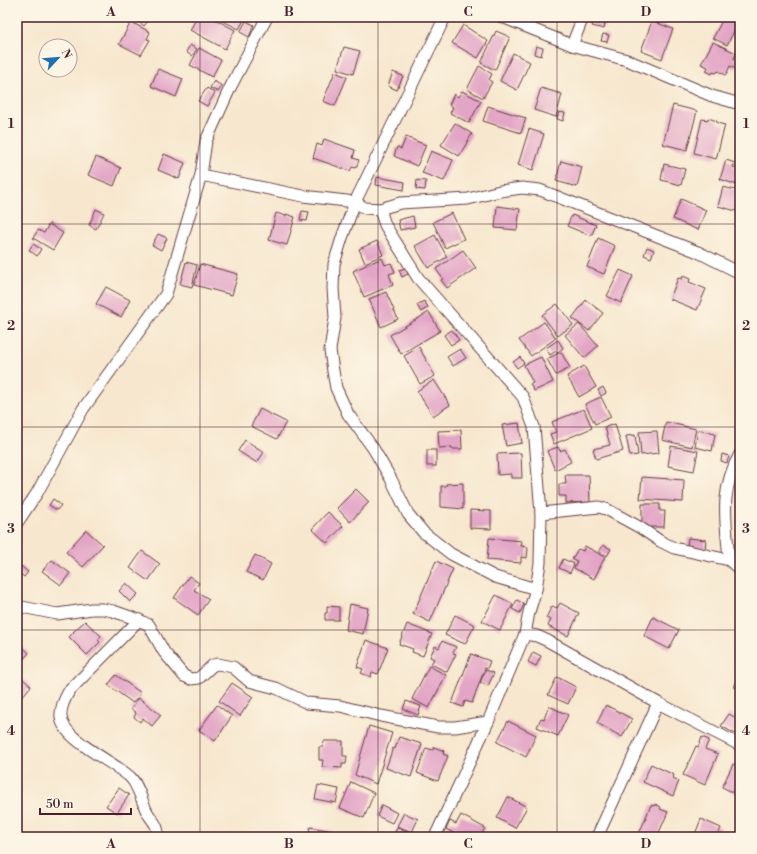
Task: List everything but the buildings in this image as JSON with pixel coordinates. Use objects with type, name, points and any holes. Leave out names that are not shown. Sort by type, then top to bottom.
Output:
[{"type":"street","points":[[17,523],[36,493],[83,409],[166,294],[201,175],[206,141],[230,88],[267,17]]},
{"type":"street","points":[[445,17],[355,202],[334,264],[333,288],[335,318],[330,350],[336,388],[348,414],[373,448],[391,479],[408,514],[423,532],[451,554],[495,577],[536,589]]},
{"type":"street","points":[[502,17],[572,45],[627,60],[712,96],[740,104]]},
{"type":"street","points":[[572,45],[584,17]]},
{"type":"street","points":[[201,175],[303,196],[355,202],[365,208],[380,209],[400,202],[468,199],[500,191],[522,188],[540,190],[698,252],[740,273]]},
{"type":"street","points":[[380,209],[385,225],[418,278],[523,397],[534,427],[541,513],[540,563],[536,589],[529,612],[525,634],[488,722],[435,837]]},
{"type":"street","points":[[729,560],[724,515],[726,492],[732,468],[740,454]]},
{"type":"street","points":[[541,513],[599,507],[606,509],[674,548],[729,560],[740,570]]},
{"type":"street","points":[[17,606],[57,614],[103,609],[139,620],[149,625],[164,652],[184,676],[192,679],[199,678],[213,664],[223,665],[232,667],[249,681],[276,688],[307,703],[340,706],[438,727],[455,727],[488,722]]},
{"type":"street","points":[[139,620],[69,691],[63,703],[61,718],[67,730],[86,747],[130,777],[148,814],[154,822],[158,832],[157,837]]},
{"type":"street","points":[[525,634],[537,636],[658,703],[740,745]]},
{"type":"street","points":[[597,837],[658,703]]}]
